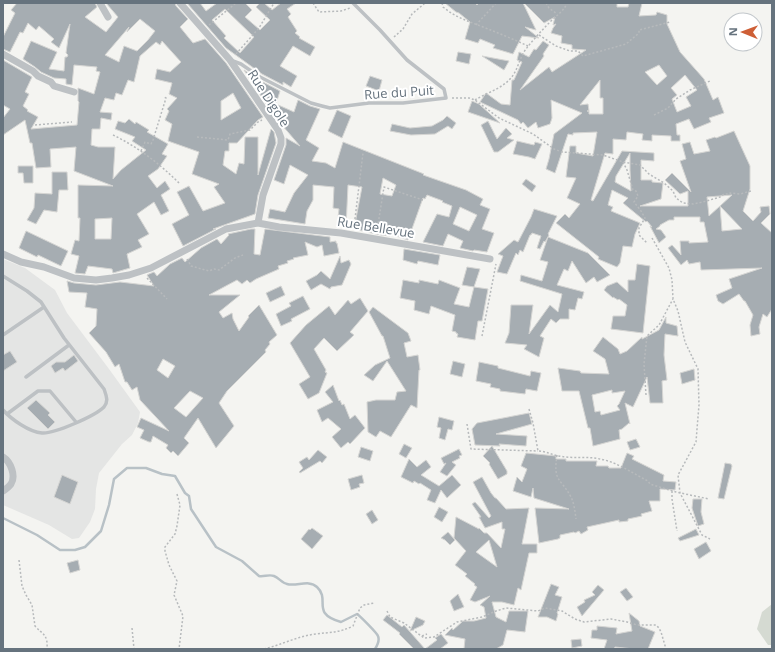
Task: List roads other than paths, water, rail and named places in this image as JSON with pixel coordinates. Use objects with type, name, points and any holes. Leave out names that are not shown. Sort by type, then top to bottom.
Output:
[{"type":"street","name":"Rue Digole","points":[[180,3],[230,60],[278,130],[281,138],[281,144],[263,195],[258,223]]},
{"type":"street","points":[[101,5],[108,17]]},
{"type":"street","points":[[3,54],[33,71],[38,76],[51,82],[54,86],[74,92]]},
{"type":"street","points":[[3,254],[21,262],[44,267],[74,278],[96,280],[130,275],[142,271],[226,230],[258,223]]},
{"type":"street","name":"Rue Bellevue","points":[[258,223],[279,227],[328,231],[493,259]]},
{"type":"street","points":[[3,457],[9,464],[13,476],[12,483],[3,491]]},
{"type":"lane","name":"Rue du Puit","points":[[230,60],[311,103],[330,108],[369,103],[404,103],[446,98],[444,90],[416,68],[354,5]]},
{"type":"lane","points":[[3,276],[41,302],[69,345],[104,389],[107,399],[104,406],[90,417],[62,429],[44,434],[36,432],[10,418],[3,410]]},
{"type":"lane","points":[[3,334],[44,307]]},
{"type":"lane","points":[[26,377],[69,345]]},
{"type":"lane","points":[[7,414],[38,391],[50,391],[76,422]]},
{"type":"waterway","points":[[3,518],[37,535],[60,550],[75,550],[85,547],[101,531],[109,505],[114,479],[127,468],[146,468],[162,474],[175,476],[185,493],[189,496],[191,509],[216,547],[242,561],[259,576],[272,575],[291,585],[306,583],[314,585],[321,592],[323,610],[326,615],[341,622],[357,614],[372,628],[379,638],[375,649]]}]
